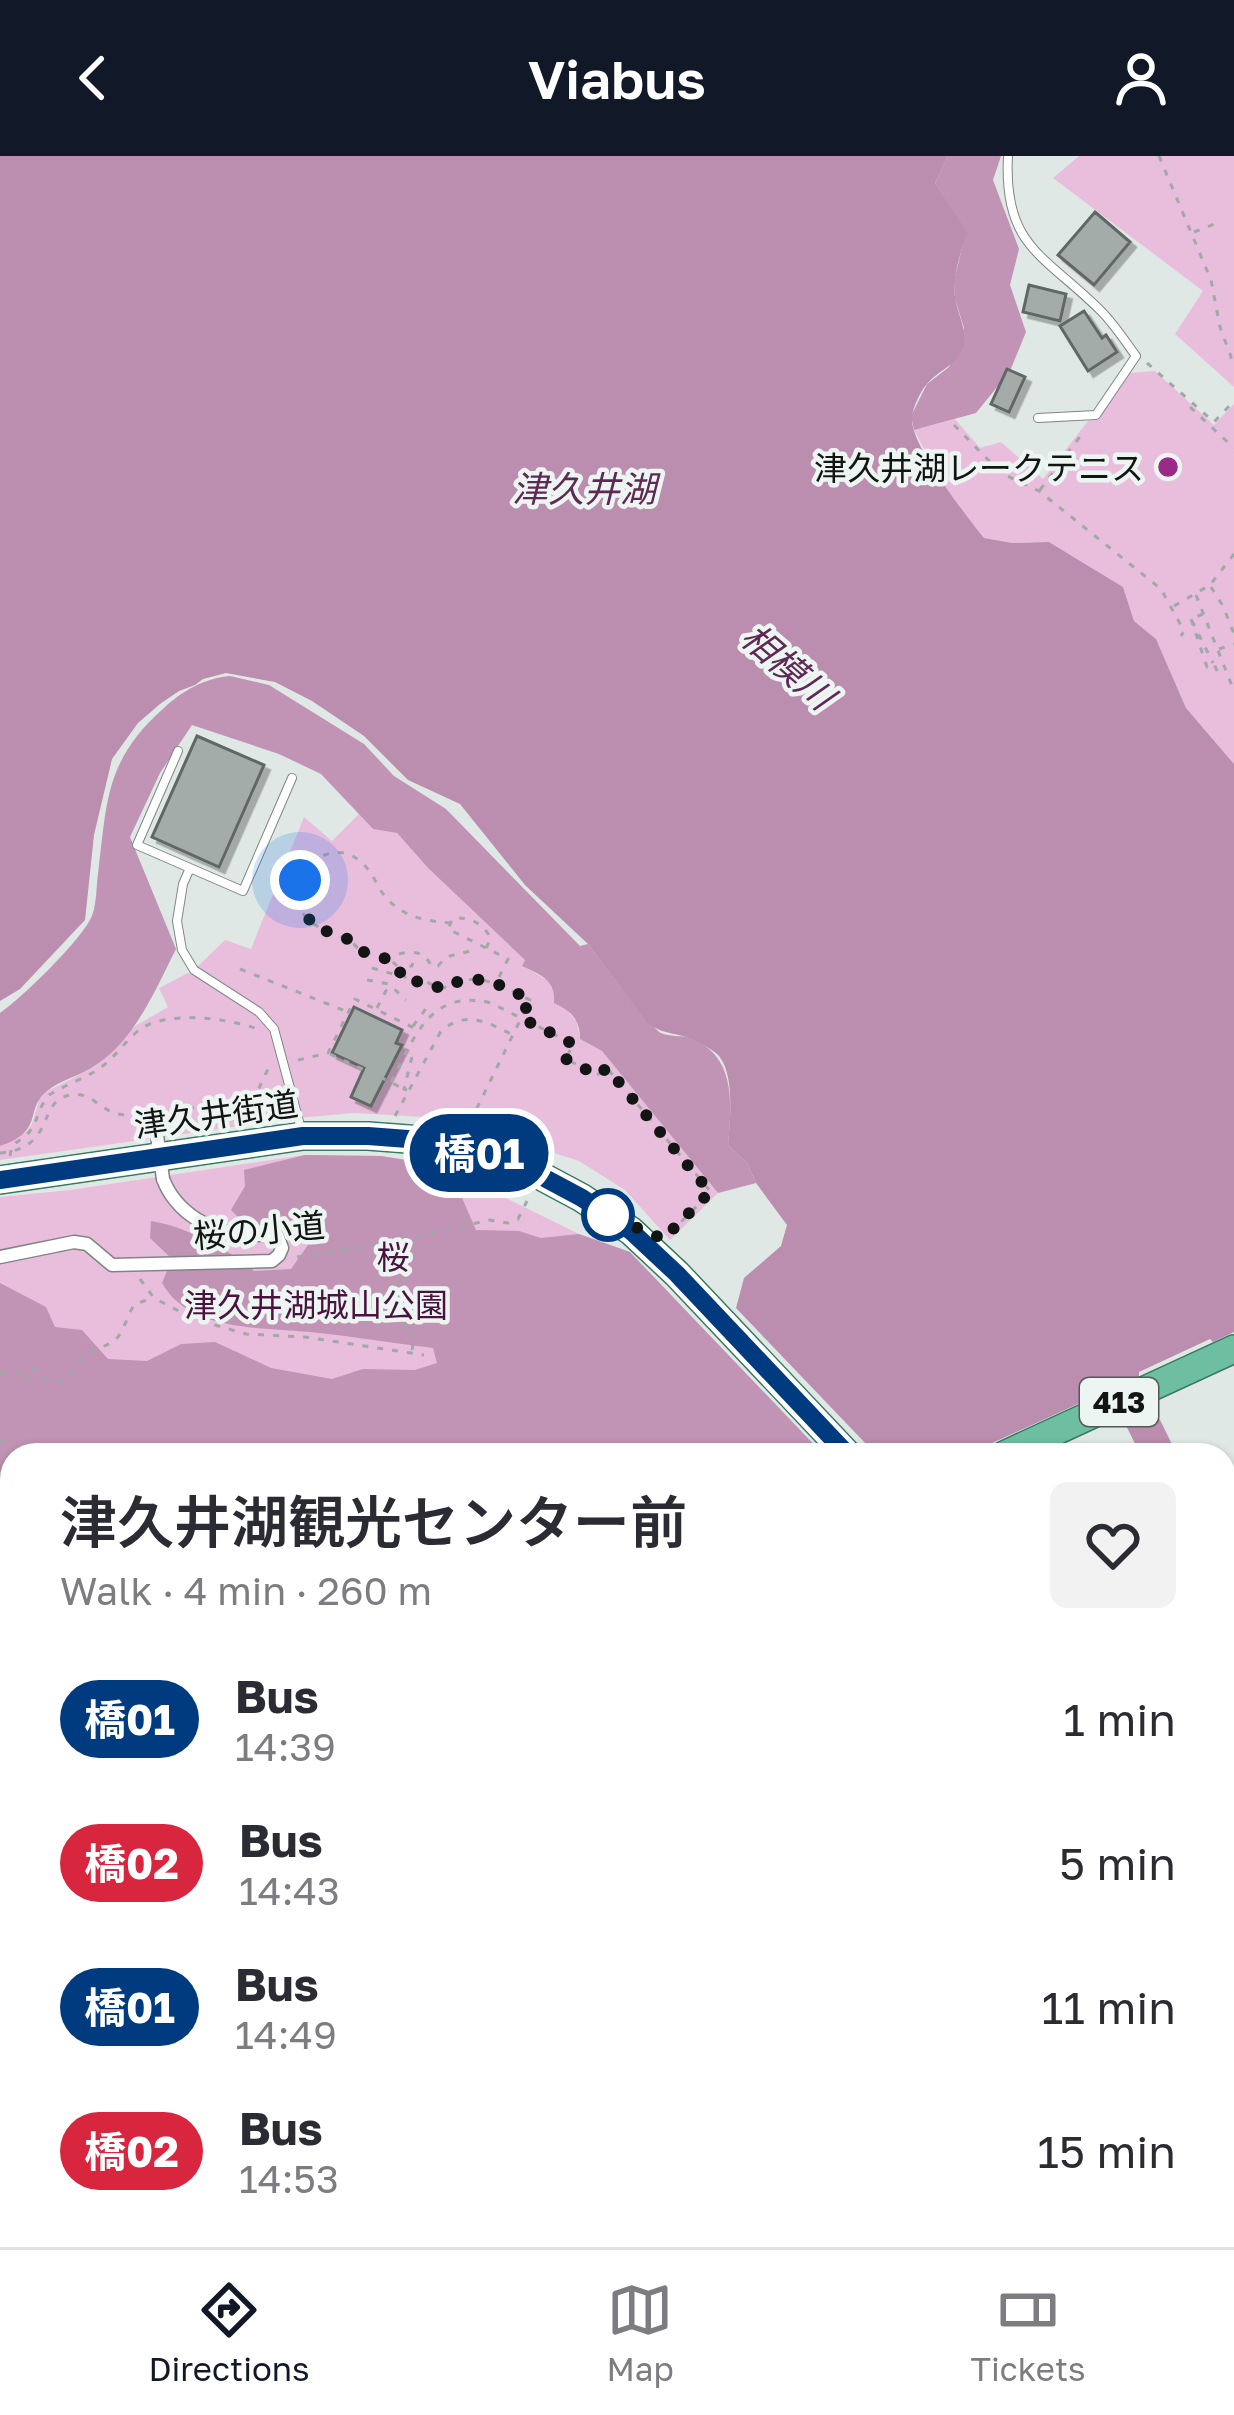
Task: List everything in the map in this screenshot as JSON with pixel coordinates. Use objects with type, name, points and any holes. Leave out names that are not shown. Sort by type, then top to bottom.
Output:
[{"type":"highway","name":"津久井街道","points":[[0,1180],[303,1136],[421,1140],[469,1150],[539,1175],[631,1231],[835,1443]]},
{"type":"highway","name":"413","points":[[1030,1443],[1234,1349]]},
{"type":"street","points":[[156,1122],[163,1179],[170,1196],[202,1222],[226,1232],[277,1235],[282,1248],[272,1261]]},
{"type":"street","name":"桜の小道","points":[[0,1257],[62,1243],[87,1244],[112,1265],[272,1261]]},
{"type":"lane","points":[[1008,156],[1011,209],[1025,240],[1105,314],[1136,356],[1096,415],[1038,418]]},
{"type":"lane","points":[[178,751],[137,845],[243,891],[292,778]]},
{"type":"lane","points":[[190,868],[182,884],[177,921],[182,950],[194,970],[267,1019],[274,1029],[303,1136]]},
{"type":"path","points":[[1159,156],[1211,280],[1234,365]]},
{"type":"path","points":[[1192,233],[1217,223]]},
{"type":"path","points":[[1156,370],[1214,422],[1234,401]]},
{"type":"path","points":[[1190,407],[1234,448]]},
{"type":"path","points":[[1039,491],[1096,415]]},
{"type":"path","points":[[954,425],[1001,473],[1039,491],[1160,589],[1184,631],[1181,637]]},
{"type":"path","points":[[1172,607],[1210,585],[1234,554]]},
{"type":"path","points":[[1210,585],[1234,634]]},
{"type":"path","points":[[1196,595],[1234,691]]},
{"type":"path","points":[[1203,614],[1190,619],[1218,673],[1224,671]]},
{"type":"path","points":[[1217,650],[1234,644]]},
{"type":"path","points":[[451,923],[400,911],[365,866],[348,854],[326,854],[306,868],[298,892],[305,916],[320,929],[382,956],[408,982],[424,981],[442,989],[470,978],[496,983],[530,1000],[480,1109]]},
{"type":"path","points":[[486,948],[491,938],[476,921],[453,918],[448,929],[475,943],[508,959],[496,983]]},
{"type":"path","points":[[400,954],[416,952],[437,966],[446,957],[470,951],[475,943]]},
{"type":"path","points":[[375,980],[374,968],[400,976],[404,967],[412,966],[416,952]]},
{"type":"path","points":[[240,969],[348,1012]]},
{"type":"path","points":[[367,980],[389,984],[406,1000]]},
{"type":"path","points":[[376,1010],[389,984]]},
{"type":"path","points":[[328,1053],[355,999],[418,1030]]},
{"type":"path","points":[[391,1082],[418,1030],[442,1006],[466,1000],[491,1003],[573,1044],[566,1059],[597,1075],[607,1068],[710,1192],[663,1239]]},
{"type":"path","points":[[412,1027],[424,1008]]},
{"type":"path","points":[[10,1149],[33,1129],[49,1095],[100,1068],[152,1023],[205,1018],[260,1030]]},
{"type":"path","points":[[394,1118],[441,1031],[459,1019],[479,1019],[513,1035]]},
{"type":"path","points":[[410,1052],[425,1059]]},
{"type":"path","points":[[406,1090],[410,1052]]},
{"type":"path","points":[[283,1063],[328,1053],[371,1073]]},
{"type":"path","points":[[0,1153],[33,1141],[44,1129],[49,1110],[64,1096],[76,1094],[114,1113],[156,1122],[170,1120],[176,1115],[175,1106],[186,1105],[219,1120],[241,1118],[272,1060]]},
{"type":"path","points":[[380,1077],[406,1090]]},
{"type":"path","name":"桜の小道","points":[[272,1261],[386,1244],[490,1220],[513,1222],[527,1202]]},
{"type":"path","points":[[386,1244],[389,1263],[405,1268],[404,1280],[395,1279],[393,1295],[424,1301]]},
{"type":"path","points":[[137,1265],[154,1298],[194,1319],[246,1334],[305,1337],[424,1355]]},
{"type":"path","points":[[0,1374],[19,1372],[25,1381],[28,1370],[34,1369],[46,1380],[67,1378],[86,1353],[117,1338],[135,1304],[154,1298]]},
{"type":"path","points":[[408,1298],[409,1308],[420,1310],[418,1322],[407,1320],[404,1333],[415,1335],[412,1353]]},
{"type":"green space","points":[[948,156],[1001,156],[993,180],[1019,249],[1010,285],[1026,332],[1010,371],[976,413],[914,430],[911,416],[927,384],[949,367],[964,328],[954,281],[966,232],[935,183]]},
{"type":"green space","points":[[1079,156],[1234,156],[1234,387],[1175,334],[1203,291],[1053,178]]},
{"type":"green space","points":[[1155,371],[1214,425],[1234,404],[1234,764],[1186,708],[1156,639],[1134,621],[1123,587],[1049,542],[984,538],[947,493],[914,430],[955,419],[980,448],[1001,442],[1043,479],[1088,421],[1097,420],[1129,373]]},
{"type":"green space","points":[[230,676],[269,685],[364,744],[394,776],[446,809],[580,946],[588,944],[655,1028],[690,1038],[716,1056],[728,1082],[728,1145],[747,1163],[756,1183],[718,1193],[602,1051],[580,1039],[573,1016],[554,1003],[550,984],[522,966],[525,960],[397,833],[373,829],[321,774],[279,754],[192,725],[160,773],[130,837],[176,949],[122,1041],[96,1065],[46,1092],[29,1127],[0,1146],[0,1013],[49,970],[90,920],[107,803],[120,764],[145,727],[171,702],[203,683]]},
{"type":"green space","points":[[359,814],[373,829],[397,833],[525,960],[523,966],[552,983],[577,1022],[580,1039],[602,1051],[718,1193],[670,1240],[625,1190],[579,1161],[476,1128],[424,1117],[354,1113],[297,1118],[0,1160],[0,1146],[26,1132],[46,1092],[96,1066],[135,1026],[168,1007],[159,988],[194,970],[225,940],[251,949],[304,817],[332,841]]},
{"type":"green space","name":"津久井湖城山公園","points":[[305,1155],[381,1156],[461,1176],[579,1234],[630,1252],[549,1385],[104,1443],[0,1443],[0,1197]]},
{"type":"green space","name":"津久井湖城山公園","points":[[305,1155],[381,1156],[419,1162],[459,1191],[476,1230],[519,1231],[541,1238],[579,1234],[630,1252],[813,1443],[0,1443],[0,1283],[46,1307],[55,1327],[82,1330],[108,1359],[147,1361],[181,1344],[215,1342],[271,1368],[332,1379],[363,1369],[415,1370],[437,1363],[433,1348],[228,1324],[190,1311],[174,1299],[162,1283],[172,1259],[150,1238],[151,1221],[206,1240],[254,1271],[291,1269],[308,1245],[305,1233],[290,1223],[247,1226],[231,1210],[245,1186],[244,1170]]},
{"type":"water","name":"津久井湖","points":[[0,156],[948,156],[935,183],[967,232],[954,289],[964,343],[959,356],[932,379],[917,400],[912,418],[920,444],[940,480],[984,538],[1049,542],[1123,587],[1134,621],[1156,639],[1186,708],[1234,764],[1234,1332],[1213,1342],[1210,1339],[992,1443],[865,1443],[736,1308],[744,1278],[781,1246],[787,1225],[747,1163],[728,1145],[729,1086],[719,1056],[694,1040],[648,1023],[588,944],[525,885],[460,804],[408,780],[364,736],[275,682],[226,673],[203,679],[138,723],[112,759],[94,835],[85,920],[20,989],[0,1001]]},
{"type":"building","points":[[1095,212],[1130,242],[1094,285],[1058,255]]},
{"type":"building","points":[[1029,285],[1066,294],[1060,321],[1023,312]]},
{"type":"building","points":[[1084,311],[1117,352],[1088,371],[1060,326]]},
{"type":"building","points":[[1007,369],[1025,377],[1009,412],[991,404]]},
{"type":"building","points":[[197,736],[264,765],[219,867],[152,837]]},
{"type":"building","points":[[354,1007],[402,1030],[396,1043],[402,1045],[371,1106],[351,1097],[364,1068],[332,1053]]},
{"type":"waterway","name":"相模川","points":[[1103,1342],[1153,1443]]},
{"type":"bus line","name":"橋01","points":[[0,1180],[303,1136],[421,1140],[501,1160],[582,1198],[656,1252],[835,1443]]},
{"type":"place","name":"津久井湖レークテニス","points":[[1168,467]]},
{"type":"route","points":[[300,880],[298,904],[312,923],[364,952],[390,960],[408,982],[424,981],[442,989],[460,980],[483,979],[530,1000],[521,1018],[573,1044],[566,1059],[597,1075],[607,1068],[710,1192],[663,1239],[608,1215]]},
{"type":"park label","name":"桜","points":[[393,1256]]}]
